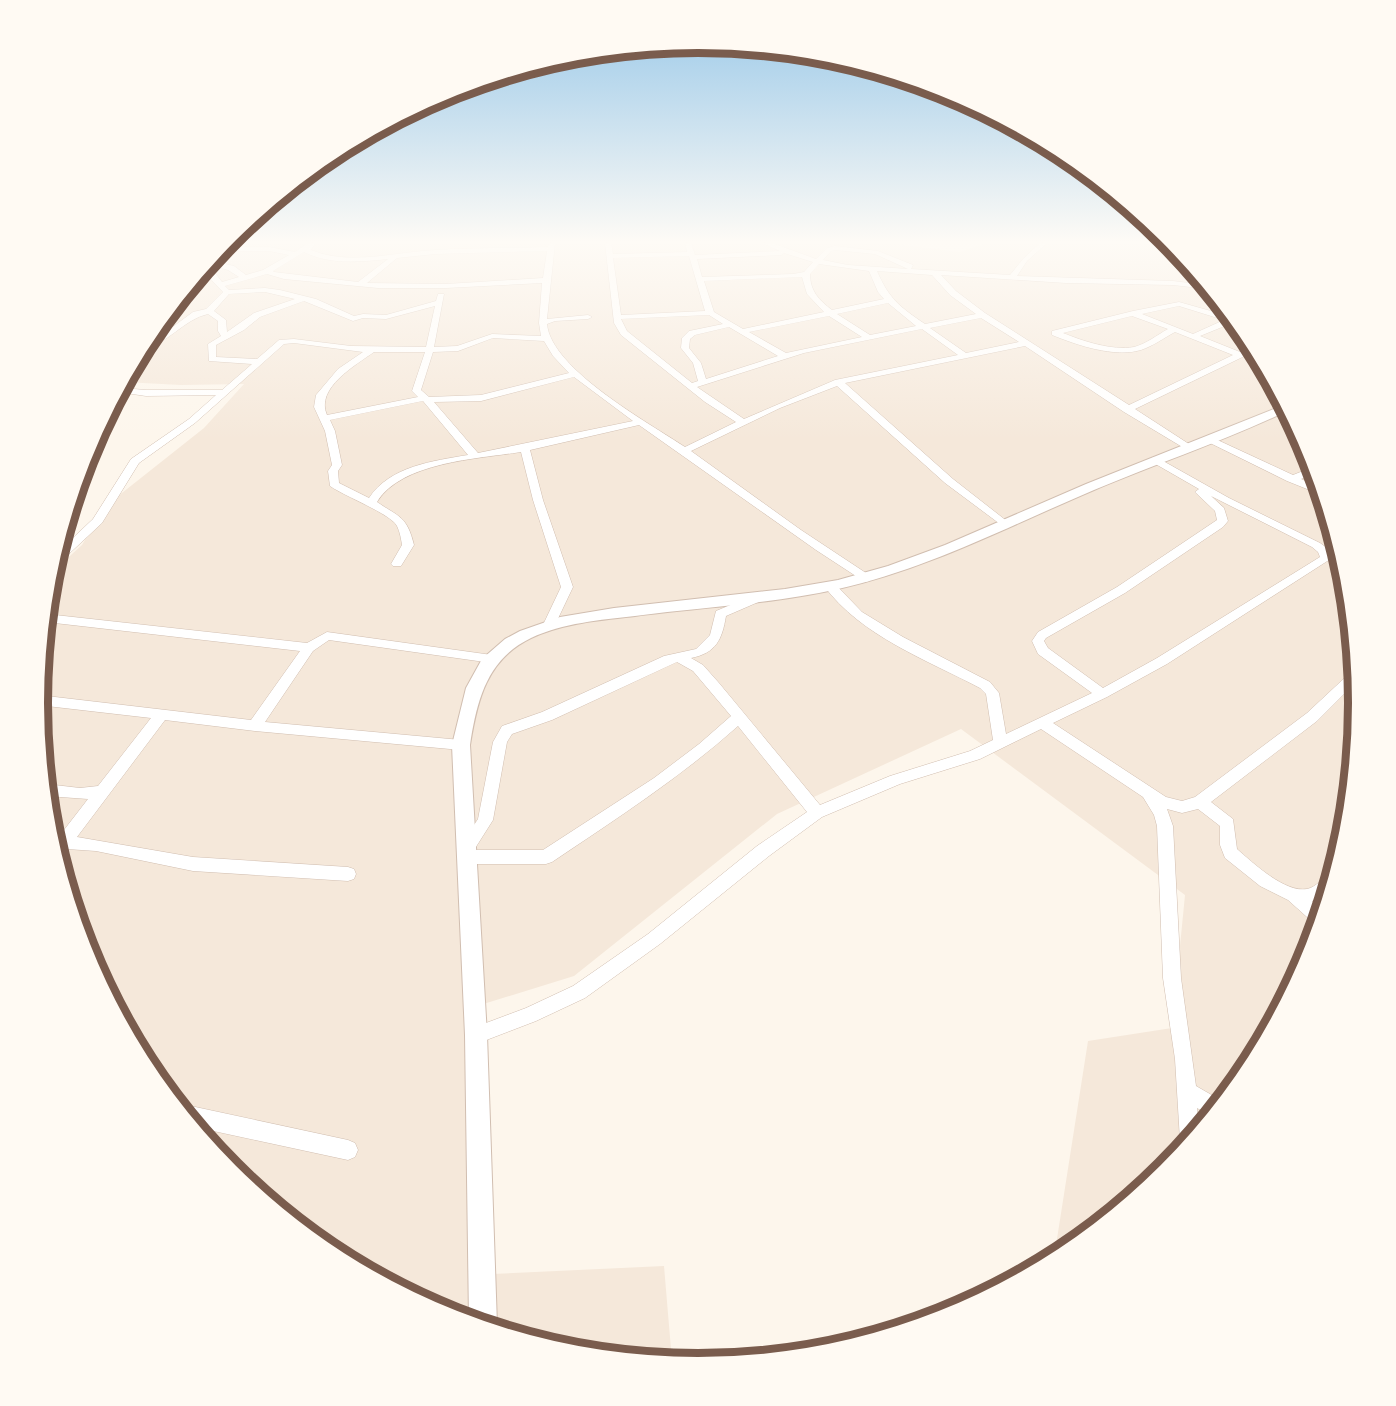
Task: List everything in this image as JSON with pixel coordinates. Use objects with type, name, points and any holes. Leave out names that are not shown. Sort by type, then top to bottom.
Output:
[{"type":"street","points":[[161,337],[196,314],[211,309]]},
{"type":"street","points":[[257,362],[212,359],[212,344],[241,328],[257,315],[275,309]]},
{"type":"street","points":[[329,309],[352,319],[363,316],[386,317],[416,309]]},
{"type":"street","points":[[439,309],[430,349],[415,388],[417,393],[426,399],[475,456]]},
{"type":"street","points":[[545,309],[543,323],[546,339],[556,356],[575,374],[827,554],[865,578]]},
{"type":"street","points":[[617,309],[624,333],[741,422]]},
{"type":"street","points":[[709,309],[728,325],[784,356]]},
{"type":"street","points":[[825,309],[868,337]]},
{"type":"street","points":[[740,332],[852,309]]},
{"type":"street","points":[[898,309],[963,354]]},
{"type":"street","points":[[974,309],[1189,448]]},
{"type":"street","points":[[1155,309],[1055,333],[1072,340],[1128,350],[1138,348],[1173,330]]},
{"type":"street","points":[[1195,309],[1220,316]]},
{"type":"street","points":[[209,311],[222,320],[222,331],[225,335]]},
{"type":"street","points":[[618,317],[710,312]]},
{"type":"street","points":[[1133,313],[1241,355]]},
{"type":"street","points":[[692,386],[784,356],[982,315]]},
{"type":"street","points":[[543,323],[588,316]]},
{"type":"street","points":[[1192,337],[1225,323]]},
{"type":"street","points":[[703,382],[697,363],[685,348],[686,338],[692,333],[728,325]]},
{"type":"street","points":[[66,551],[98,521],[135,461],[192,421],[257,362],[286,340],[351,350],[450,350],[492,336],[546,339]]},
{"type":"street","points":[[684,451],[741,422],[838,382],[963,354],[1027,343]]},
{"type":"street","points":[[373,349],[341,371],[324,389],[319,407],[330,431],[337,465],[333,471],[334,484],[402,521],[405,526],[408,545],[397,564]]},
{"type":"street","points":[[1127,410],[1245,353]]},
{"type":"street","points":[[324,418],[426,399],[481,398],[575,374]]},
{"type":"street","points":[[838,382],[949,481],[1004,524]]},
{"type":"street","points":[[128,391],[149,394],[207,391],[224,393]]},
{"type":"street","points":[[483,1317],[476,1035],[461,745],[468,705],[480,673],[492,658],[510,643],[548,627],[578,618],[760,597],[831,586],[865,578],[928,556],[1278,411]]},
{"type":"street","points":[[371,504],[380,489],[416,468],[525,448],[641,422]]},
{"type":"street","points":[[1211,440],[1312,488]]},
{"type":"street","points":[[525,448],[538,500],[567,587],[548,627]]},
{"type":"street","points":[[476,1035],[530,1015],[579,992],[654,939],[763,851],[817,813],[895,780],[975,755],[1102,694],[1162,661],[1326,558],[1328,548],[1225,500],[1152,462]]},
{"type":"street","points":[[1102,694],[1043,651],[1038,640],[1042,635],[1121,590],[1223,521],[1220,510],[1197,490],[1152,462]]},
{"type":"street","points":[[1291,479],[1306,473]]},
{"type":"street","points":[[831,586],[858,615],[898,640],[985,685],[992,693],[1001,743]]},
{"type":"street","points":[[467,853],[485,820],[500,742],[507,730],[547,716],[669,659],[700,652],[716,637],[720,614],[760,597]]},
{"type":"street","points":[[54,619],[309,648]]},
{"type":"street","points":[[255,726],[309,648],[325,637],[332,636],[492,658]]},
{"type":"street","points":[[681,657],[704,675],[817,813]]},
{"type":"street","points":[[1166,826],[1312,717],[1348,683]]},
{"type":"street","points":[[48,701],[255,726],[461,745]]},
{"type":"street","points":[[63,843],[161,715]]},
{"type":"street","points":[[467,853],[546,857],[659,782],[704,748],[739,717]]},
{"type":"street","points":[[1041,722],[1142,790],[1172,806],[1196,804],[1228,823],[1228,845],[1232,853],[1257,874],[1294,896],[1313,914]]},
{"type":"street","points":[[1142,790],[1156,804],[1166,826],[1172,978],[1189,1129]]},
{"type":"street","points":[[54,791],[80,794],[101,792]]},
{"type":"street","points":[[64,847],[96,845],[193,864],[348,874]]},
{"type":"street","points":[[1294,896],[1313,894],[1321,890]]},
{"type":"street","points":[[1186,1091],[1210,1104]]},
{"type":"street","points":[[197,1117],[348,1150]]},
{"type":"shaded area","points":[[181,309],[1215,309],[1261,378],[1299,454],[1314,494],[1336,576],[1347,660],[1347,746],[1336,830],[1314,912],[1299,952],[1261,1028],[1214,1099],[1158,1163],[1094,1219],[1056,1245],[1088,1041],[1172,1028],[1185,895],[961,729],[777,814],[574,976],[464,1010],[492,1274],[664,1266],[671,1352],[571,1341],[530,1331],[449,1304],[373,1266],[302,1219],[269,1192],[209,1132],[182,1099],[135,1028],[97,952],[82,912],[60,830],[49,746],[48,703],[49,660],[63,562],[82,545],[103,508],[204,428],[244,384],[181,385],[133,382]]}]
